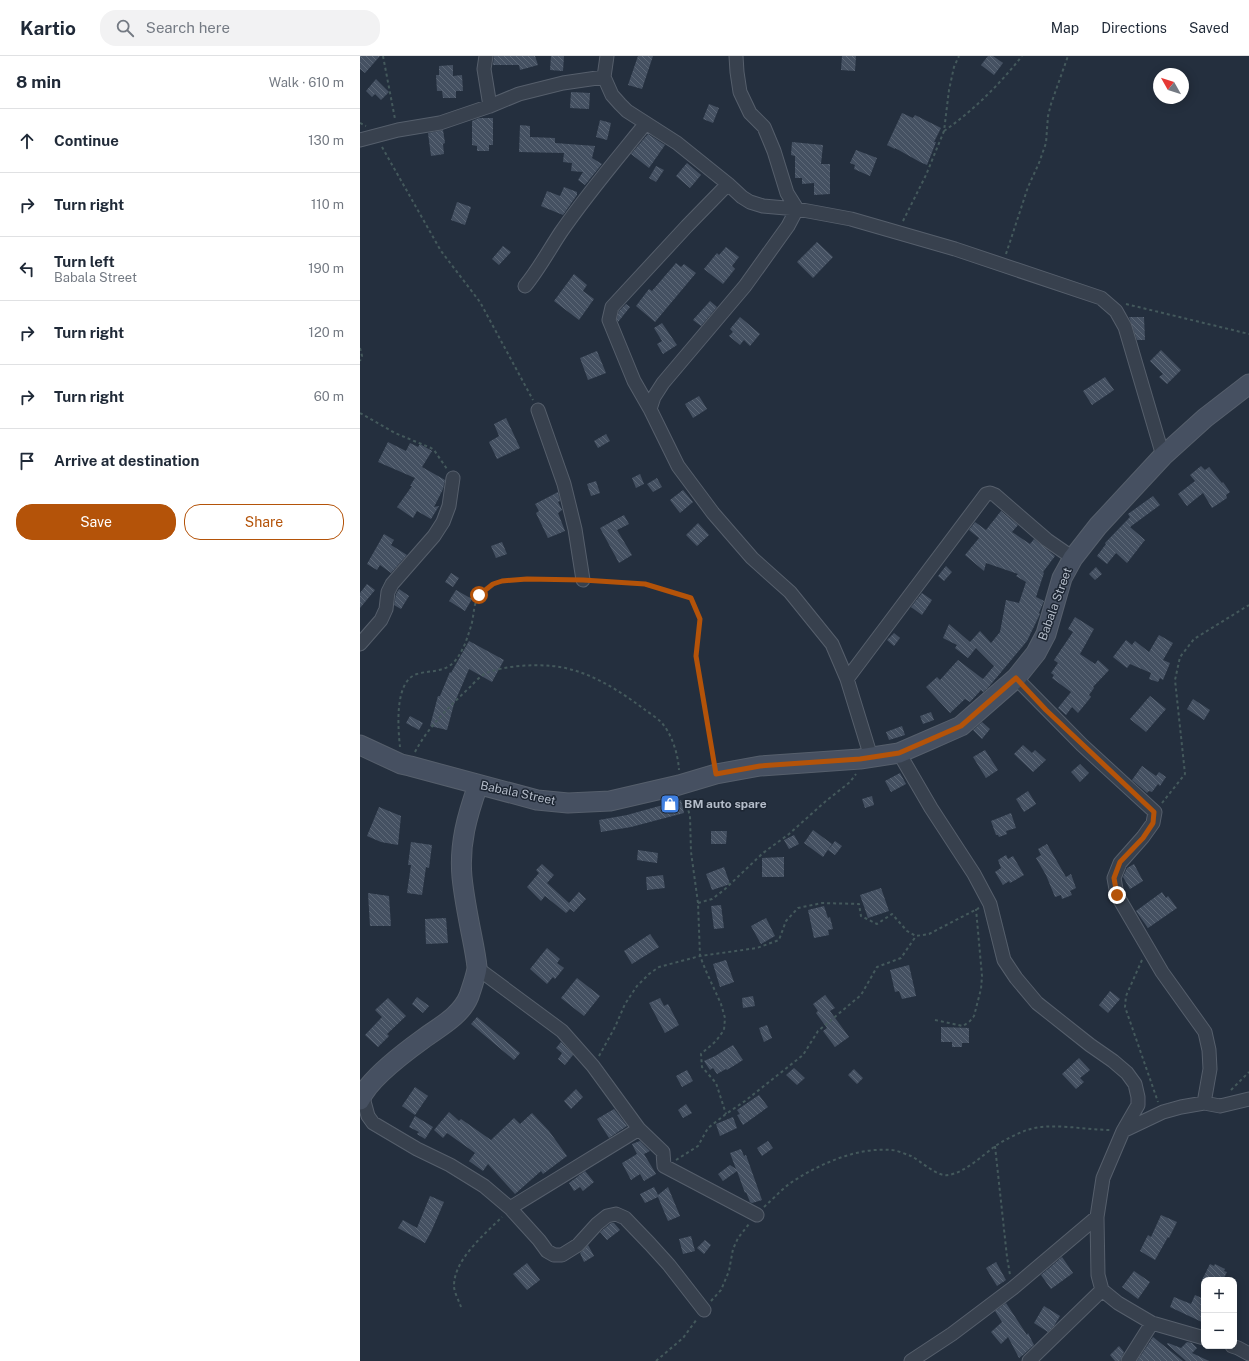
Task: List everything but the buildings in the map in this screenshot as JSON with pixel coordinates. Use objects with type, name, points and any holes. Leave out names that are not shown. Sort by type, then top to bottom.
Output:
[{"type":"street","points":[[486,56],[484,69],[490,106]]},
{"type":"street","points":[[607,56],[604,77],[612,95],[620,104],[627,111],[677,143],[750,202],[763,206],[797,209],[851,219],[955,249],[1101,298],[1116,311],[1125,327],[1163,456]]},
{"type":"street","points":[[736,56],[736,72],[740,92],[750,113],[764,127],[788,193],[797,209]]},
{"type":"street","points":[[360,140],[398,130],[440,123],[490,106],[519,94],[563,83],[604,77]]},
{"type":"street","points":[[525,286],[537,272],[561,232],[646,123]]},
{"type":"street","points":[[728,184],[612,307],[609,320],[634,380],[675,460],[683,472],[713,513],[747,552],[790,592],[832,644],[847,679],[865,758]]},
{"type":"street","points":[[650,409],[654,397],[663,383],[745,286],[788,226],[797,209]]},
{"type":"street","name":"Babala Street","points":[[360,745],[406,765],[537,800],[568,803],[610,801],[679,785],[716,774],[760,766],[865,758],[899,753],[961,726],[1016,678],[1036,653],[1046,634],[1062,578],[1073,558],[1098,526],[1163,456],[1205,418],[1249,384]]},
{"type":"street","points":[[538,410],[564,484],[575,529],[583,580]]},
{"type":"street","points":[[360,644],[381,620],[386,609],[388,592],[392,584],[434,536],[443,522],[449,506],[453,478]]},
{"type":"street","points":[[847,679],[986,494],[990,493],[995,495],[1047,540],[1073,558]]},
{"type":"street","points":[[1016,678],[1077,740],[1154,812],[1153,823],[1143,838],[1120,862],[1114,878],[1117,895],[1162,972],[1205,1032],[1209,1050],[1210,1069],[1204,1103]]},
{"type":"street","points":[[899,753],[931,808],[974,874],[990,904],[1004,960],[1016,978],[1037,1003],[1090,1046],[1113,1061],[1127,1073],[1135,1084],[1138,1105],[1123,1131],[1103,1178],[1097,1217],[1098,1275],[1102,1290],[1118,1303],[1152,1322],[1201,1337]]},
{"type":"street","points":[[478,785],[468,816],[462,854],[464,897],[477,968],[469,996],[463,1007],[388,1067],[367,1087],[361,1097],[368,1116],[373,1124],[484,1186],[510,1208],[547,1251],[554,1255],[562,1255],[578,1245],[597,1224],[607,1216],[616,1214],[625,1218],[669,1265],[704,1310]]},
{"type":"street","points":[[477,968],[562,1031],[593,1066],[639,1129],[662,1152],[664,1166],[757,1215]]},
{"type":"street","points":[[1123,1131],[1163,1112],[1181,1106],[1204,1103],[1220,1106],[1249,1099]]},
{"type":"street","points":[[510,1208],[639,1129]]},
{"type":"street","points":[[911,1361],[952,1334],[1013,1288],[1097,1217]]},
{"type":"street","points":[[1029,1361],[1102,1290]]},
{"type":"street","points":[[1128,1361],[1152,1322]]},
{"type":"street","points":[[1237,1348],[1249,1354]]},
{"type":"path","points":[[383,56],[398,130]]},
{"type":"path","points":[[897,233],[926,175],[944,131],[949,90],[954,67],[959,56]]},
{"type":"path","points":[[944,131],[961,119],[984,99],[1022,56]]},
{"type":"path","points":[[1002,265],[1028,187],[1046,143],[1048,116],[1068,56]]},
{"type":"path","points":[[360,123],[364,124],[375,135],[441,251],[480,302],[538,410]]},
{"type":"path","points":[[1123,303],[1249,334]]},
{"type":"path","points":[[360,348],[362,356],[360,361]]},
{"type":"path","points":[[360,413],[395,433],[434,450],[453,478]]},
{"type":"path","points":[[406,765],[399,737],[400,697],[404,685],[409,678],[417,674],[446,668],[454,661],[466,642],[474,619],[476,602],[479,595],[493,584],[502,581],[527,579],[583,580],[645,584],[691,598],[700,619],[696,656],[716,774]]},
{"type":"path","points":[[1154,812],[1185,774],[1175,680],[1180,657],[1194,639],[1249,605]]},
{"type":"path","points":[[406,765],[439,717],[484,674],[503,669],[526,666],[552,666],[576,671],[605,682],[661,722],[672,739],[678,762],[679,785],[685,798],[690,816],[691,852],[698,903],[700,956],[721,1004],[725,1018],[724,1030],[716,1041],[701,1054],[702,1067],[716,1083],[726,1114]]},
{"type":"path","points":[[698,903],[712,899],[724,890],[763,853],[789,834],[850,782],[865,758]]},
{"type":"path","points":[[593,1066],[615,1027],[625,1004],[637,986],[649,974],[659,967],[700,956],[758,948],[779,940],[786,921],[798,908],[822,903],[858,904],[861,916],[877,924],[892,914],[907,931],[916,936],[929,934],[976,909],[990,904]]},
{"type":"path","points":[[935,1020],[963,1026],[970,1022],[974,1016],[981,989],[982,976],[976,909]]},
{"type":"path","points":[[664,1166],[698,1146],[708,1128],[803,1055],[818,1031],[861,995],[877,967],[901,958],[916,936]]},
{"type":"path","points":[[1147,946],[1126,996],[1125,1006],[1158,1102],[1163,1112]]},
{"type":"path","points":[[1220,1106],[1236,1084],[1249,1072]]},
{"type":"path","points":[[656,1361],[683,1338],[721,1290],[729,1271],[733,1249],[738,1238],[757,1215],[788,1185],[817,1167],[846,1156],[872,1150],[892,1150],[913,1157],[946,1176],[954,1174],[976,1161],[995,1146],[1028,1130],[1046,1126],[1123,1131]]},
{"type":"path","points":[[995,1146],[1007,1258],[1013,1288]]},
{"type":"path","points":[[461,1307],[454,1287],[456,1272],[476,1243],[510,1208]]},
{"type":"place","name":"BM auto spare","points":[[670,804]]},
{"type":"route","points":[[479,595],[493,584],[502,581],[527,579],[583,580],[645,584],[691,598],[700,619],[696,656],[716,774],[760,766],[860,759],[899,753],[961,726],[1016,678],[1082,745],[1154,812],[1153,823],[1143,838],[1120,862],[1114,878],[1117,895]]}]
